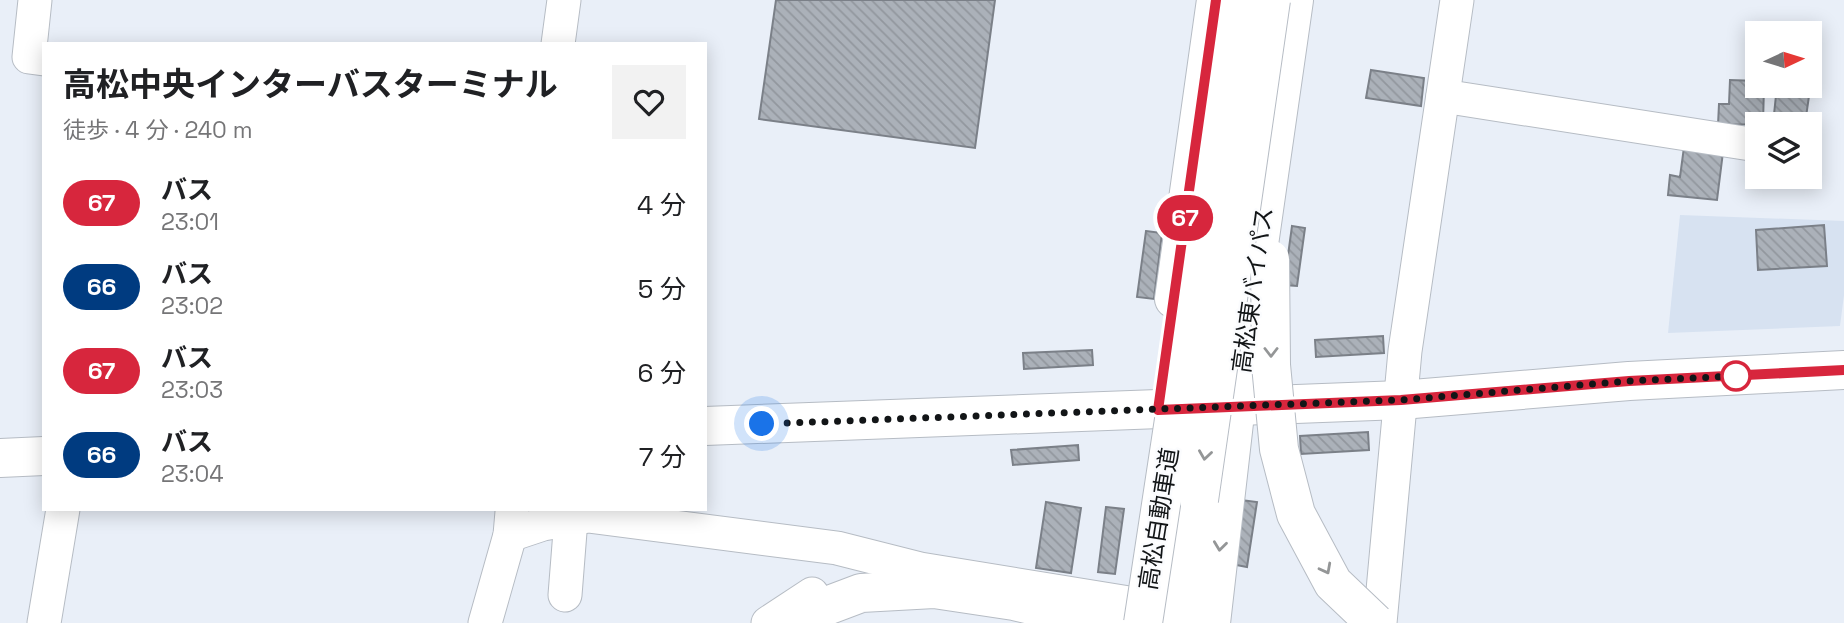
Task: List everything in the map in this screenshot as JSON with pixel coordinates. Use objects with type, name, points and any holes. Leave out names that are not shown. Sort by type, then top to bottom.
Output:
[{"type":"main road","points":[[792,623],[800,616],[861,593],[934,589],[1126,618],[1216,0]]},
{"type":"main road","name":"高松自動車道","points":[[1126,618],[1238,0]]},
{"type":"main road","name":"高松自動車道","points":[[1181,623],[1271,0]]},
{"type":"main road","points":[[1294,0],[1270,259],[1271,365],[1279,449],[1296,513],[1333,583],[1377,623]]},
{"type":"main road","name":"高松東バイパス","points":[[1210,623],[1236,405],[1294,0]]},
{"type":"main road","points":[[707,426],[1401,400],[1629,381],[1844,370]]},
{"type":"main road","points":[[0,458],[42,456]]},
{"type":"street","points":[[35,0],[29,57],[42,59]]},
{"type":"street","points":[[558,42],[564,0]]},
{"type":"street","points":[[1377,623],[1405,351],[1457,0]]},
{"type":"street","points":[[1443,96],[1745,143]]},
{"type":"street","points":[[44,623],[63,511]]},
{"type":"street","points":[[485,623],[511,522],[543,524],[588,516],[837,548],[1126,618]]},
{"type":"street","points":[[565,595],[571,519]]},
{"type":"street","points":[[768,623],[814,593],[874,575],[920,569]]},
{"type":"shaded area","points":[[1680,215],[1844,221],[1844,295],[1840,326],[1668,333]]},
{"type":"building","points":[[776,0],[995,0],[975,148],[759,119]]},
{"type":"building","points":[[1371,70],[1424,78],[1421,106],[1366,98]]},
{"type":"building","points":[[1730,80],[1745,81],[1745,98],[1764,98],[1763,112],[1745,112],[1745,124],[1718,125],[1719,104],[1729,104]]},
{"type":"building","points":[[1776,98],[1809,98],[1807,112],[1774,112]]},
{"type":"building","points":[[1684,147],[1723,152],[1717,200],[1668,195],[1670,175],[1680,177]]},
{"type":"building","points":[[1824,225],[1827,266],[1758,270],[1756,230]]},
{"type":"building","points":[[1292,226],[1305,228],[1297,286],[1284,285]]},
{"type":"building","points":[[1146,231],[1162,233],[1154,299],[1137,297]]},
{"type":"building","points":[[1383,336],[1384,353],[1316,357],[1315,340]]},
{"type":"building","points":[[1092,350],[1093,365],[1024,369],[1023,353]]},
{"type":"building","points":[[1368,432],[1369,450],[1301,454],[1300,436]]},
{"type":"building","points":[[1078,445],[1079,460],[1013,465],[1011,450]]},
{"type":"building","points":[[1241,500],[1257,502],[1247,567],[1231,564]]},
{"type":"building","points":[[1046,502],[1081,508],[1071,573],[1036,568]]},
{"type":"building","points":[[1106,507],[1124,509],[1115,574],[1098,572]]},
{"type":"bus line","name":"67","points":[[1216,0],[1158,410],[1401,400],[1629,381],[1844,370]]},
{"type":"route","points":[[762,424],[1401,400],[1629,381],[1736,376]]}]
